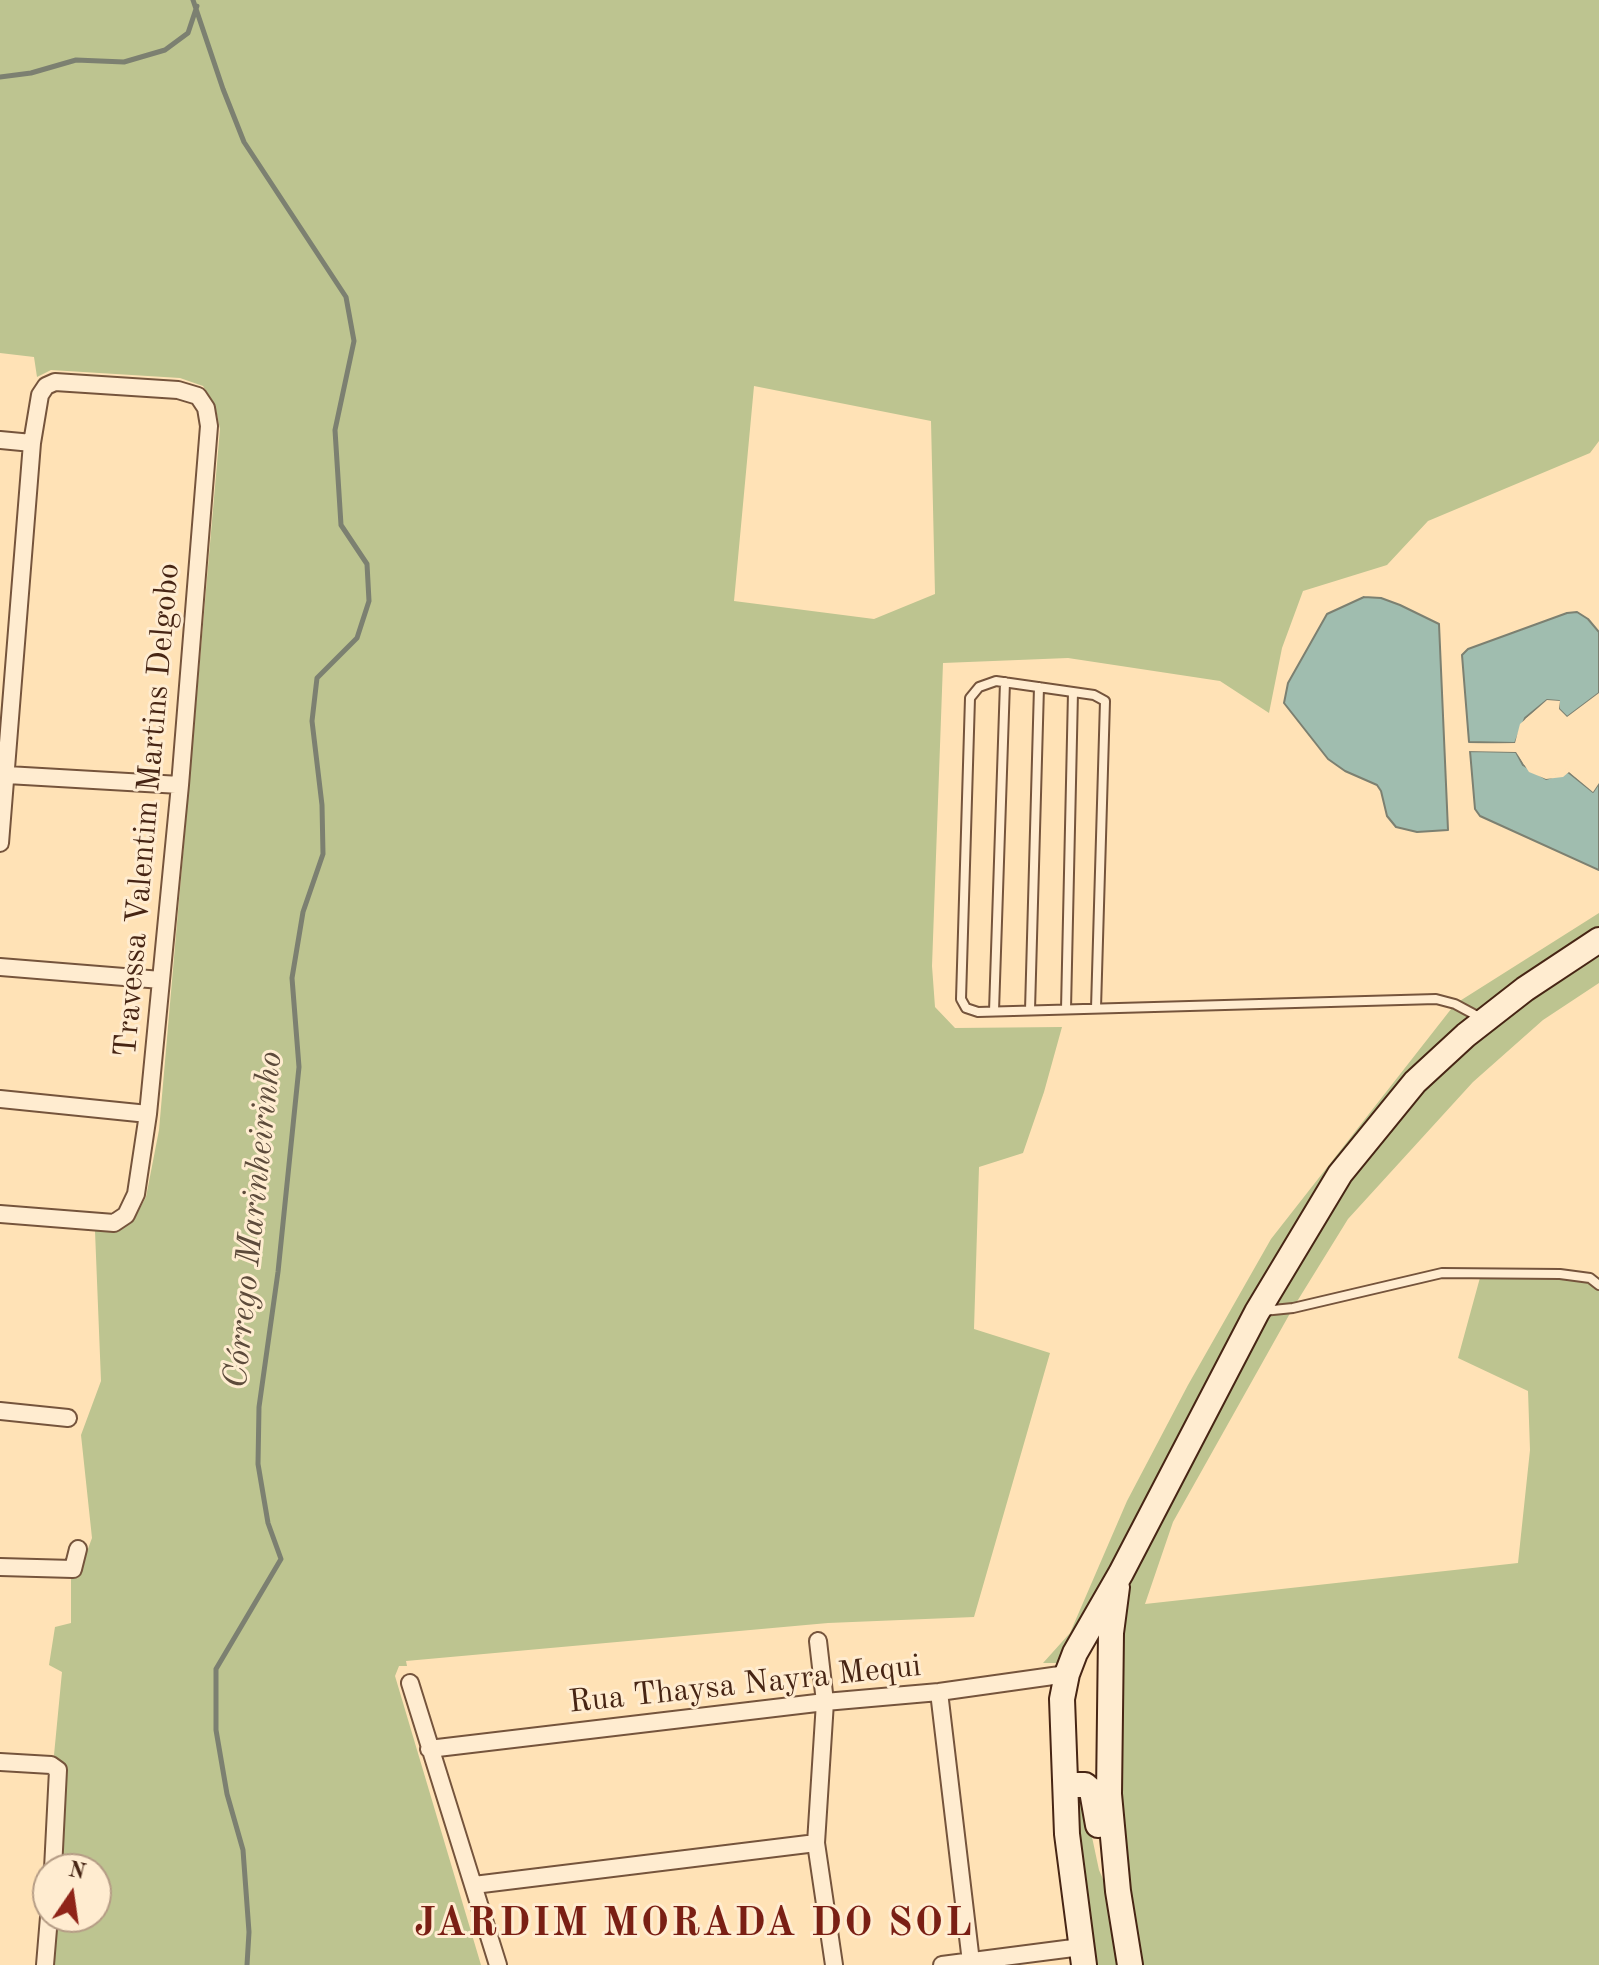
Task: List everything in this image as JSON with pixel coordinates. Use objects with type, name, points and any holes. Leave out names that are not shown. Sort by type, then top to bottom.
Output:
[{"type":"main road","points":[[1082,1956],[1067,1834],[1062,1699],[1067,1674],[1096,1613],[1121,1573],[1257,1312],[1340,1174],[1415,1082],[1525,989],[1599,940]]},
{"type":"main road","points":[[1121,1573],[1111,1633],[1109,1794],[1118,1891],[1130,1965]]},
{"type":"main road","points":[[1067,1785],[1085,1785],[1092,1791],[1105,1865],[1118,1891]]},
{"type":"street","name":"Travessa Valentim Martins Delgobo","points":[[0,1214],[114,1223],[126,1215],[136,1194],[148,1114],[180,785],[209,426],[206,408],[198,396],[178,390],[55,382],[46,386],[40,395],[32,443]]},
{"type":"street","points":[[0,440],[32,443],[0,843]]},
{"type":"street","points":[[0,606],[18,607]]},
{"type":"street","points":[[7,775],[180,785]]},
{"type":"street","points":[[0,967],[161,980]]},
{"type":"street","points":[[0,1099],[148,1114]]},
{"type":"street","points":[[0,1411],[68,1418]]},
{"type":"street","points":[[0,1567],[73,1569],[78,1549]]},
{"type":"street","points":[[818,1641],[825,1702],[816,1843],[834,1965]]},
{"type":"street","name":"Rua Thaysa Nayra Mequi","points":[[429,1749],[825,1702],[939,1692],[1067,1674]]},
{"type":"street","points":[[410,1683],[498,1965]]},
{"type":"street","points":[[939,1692],[971,1962]]},
{"type":"street","points":[[0,1762],[51,1765],[58,1770],[54,1853]]},
{"type":"street","points":[[474,1885],[816,1843]]},
{"type":"street","points":[[45,1965],[48,1933]]},
{"type":"street","points":[[942,1965],[1082,1956]]},
{"type":"lane","points":[[1096,1008],[1105,701],[1094,695],[996,681],[979,687],[970,698],[961,999],[966,1008],[978,1012],[1436,999],[1455,1004],[1485,1020]]},
{"type":"lane","points":[[994,1011],[1005,682]]},
{"type":"lane","points":[[1030,1010],[1039,687]]},
{"type":"lane","points":[[1066,1009],[1073,692]]},
{"type":"lane","points":[[1257,1312],[1293,1308],[1442,1273],[1560,1274],[1590,1278],[1599,1285]]},
{"type":"green space","points":[[0,0],[1599,0],[1599,441],[1590,453],[1428,521],[1387,565],[1303,591],[1282,648],[1269,713],[1220,681],[1068,658],[943,663],[932,966],[935,1007],[955,1028],[1062,1027],[1023,1153],[979,1167],[974,1329],[1050,1353],[974,1617],[828,1623],[406,1661],[407,1666],[399,1666],[395,1676],[481,1965],[53,1965],[55,1933],[112,1933],[112,1853],[60,1853],[66,1769],[54,1755],[62,1672],[49,1665],[55,1627],[71,1623],[71,1578],[79,1573],[92,1538],[81,1435],[101,1381],[95,1231],[118,1230],[134,1219],[146,1197],[159,1130],[220,429],[215,405],[203,386],[180,378],[51,370],[37,377],[34,357],[0,353]],"holes":[[[754,386],[931,421],[935,594],[874,619],[734,601]]]},
{"type":"green space","points":[[1599,913],[1599,932],[1411,1078],[1061,1663],[1043,1663],[1070,1633],[1127,1501],[1188,1385],[1271,1239],[1455,1004]]},
{"type":"green space","points":[[1599,946],[1599,983],[1543,1020],[1473,1082],[1348,1219],[1293,1308],[1173,1522],[1145,1604],[1518,1563],[1530,1450],[1528,1391],[1458,1358],[1481,1274],[1590,1278],[1599,1285],[1599,1965],[1135,1965],[1121,1889],[1120,1594],[1265,1311],[1346,1177],[1388,1125],[1473,1041]]},
{"type":"green space","points":[[1075,1791],[1087,1799],[1099,1870],[1109,1893],[1119,1965],[1098,1965],[1091,1943],[1071,1799]]},
{"type":"shaded area","points":[[1364,597],[1381,598],[1439,624],[1448,830],[1417,832],[1396,827],[1387,816],[1377,785],[1345,771],[1328,759],[1284,703],[1288,683],[1327,614]]},
{"type":"shaded area","points":[[1577,612],[1599,632],[1599,693],[1567,717],[1559,709],[1559,701],[1547,700],[1525,718],[1515,743],[1469,742],[1462,655],[1468,649]]},
{"type":"shaded area","points":[[1470,751],[1516,752],[1523,765],[1546,779],[1568,772],[1593,792],[1599,783],[1599,870],[1480,816],[1475,809]]},
{"type":"pier","points":[[1599,693],[1599,698],[1568,721],[1556,711],[1555,705],[1548,704],[1524,726],[1517,747],[1465,744],[1515,743],[1520,724],[1547,700],[1560,701],[1559,709],[1567,717]]},
{"type":"pier","points":[[1470,747],[1518,748],[1526,763],[1539,773],[1554,775],[1569,768],[1592,786],[1599,779],[1599,783],[1593,792],[1569,772],[1563,777],[1546,779],[1529,772],[1516,752],[1466,751]]},
{"type":"waterway","name":"Córrego Marinheirinho","points":[[193,0],[244,142],[346,297],[354,341],[335,430],[341,525],[367,564],[369,601],[357,638],[317,678],[312,721],[322,805],[323,854],[303,912],[292,978],[299,1067],[278,1272],[259,1407],[258,1464],[268,1523],[281,1559],[216,1669],[216,1730],[227,1794],[243,1850],[249,1932],[247,1965]]},
{"type":"waterway","points":[[0,77],[31,73],[76,60],[124,62],[165,50],[188,33],[197,6]]},
{"type":"district","name":"JARDIM MORADA DO SOL","points":[[694,1925]]}]
